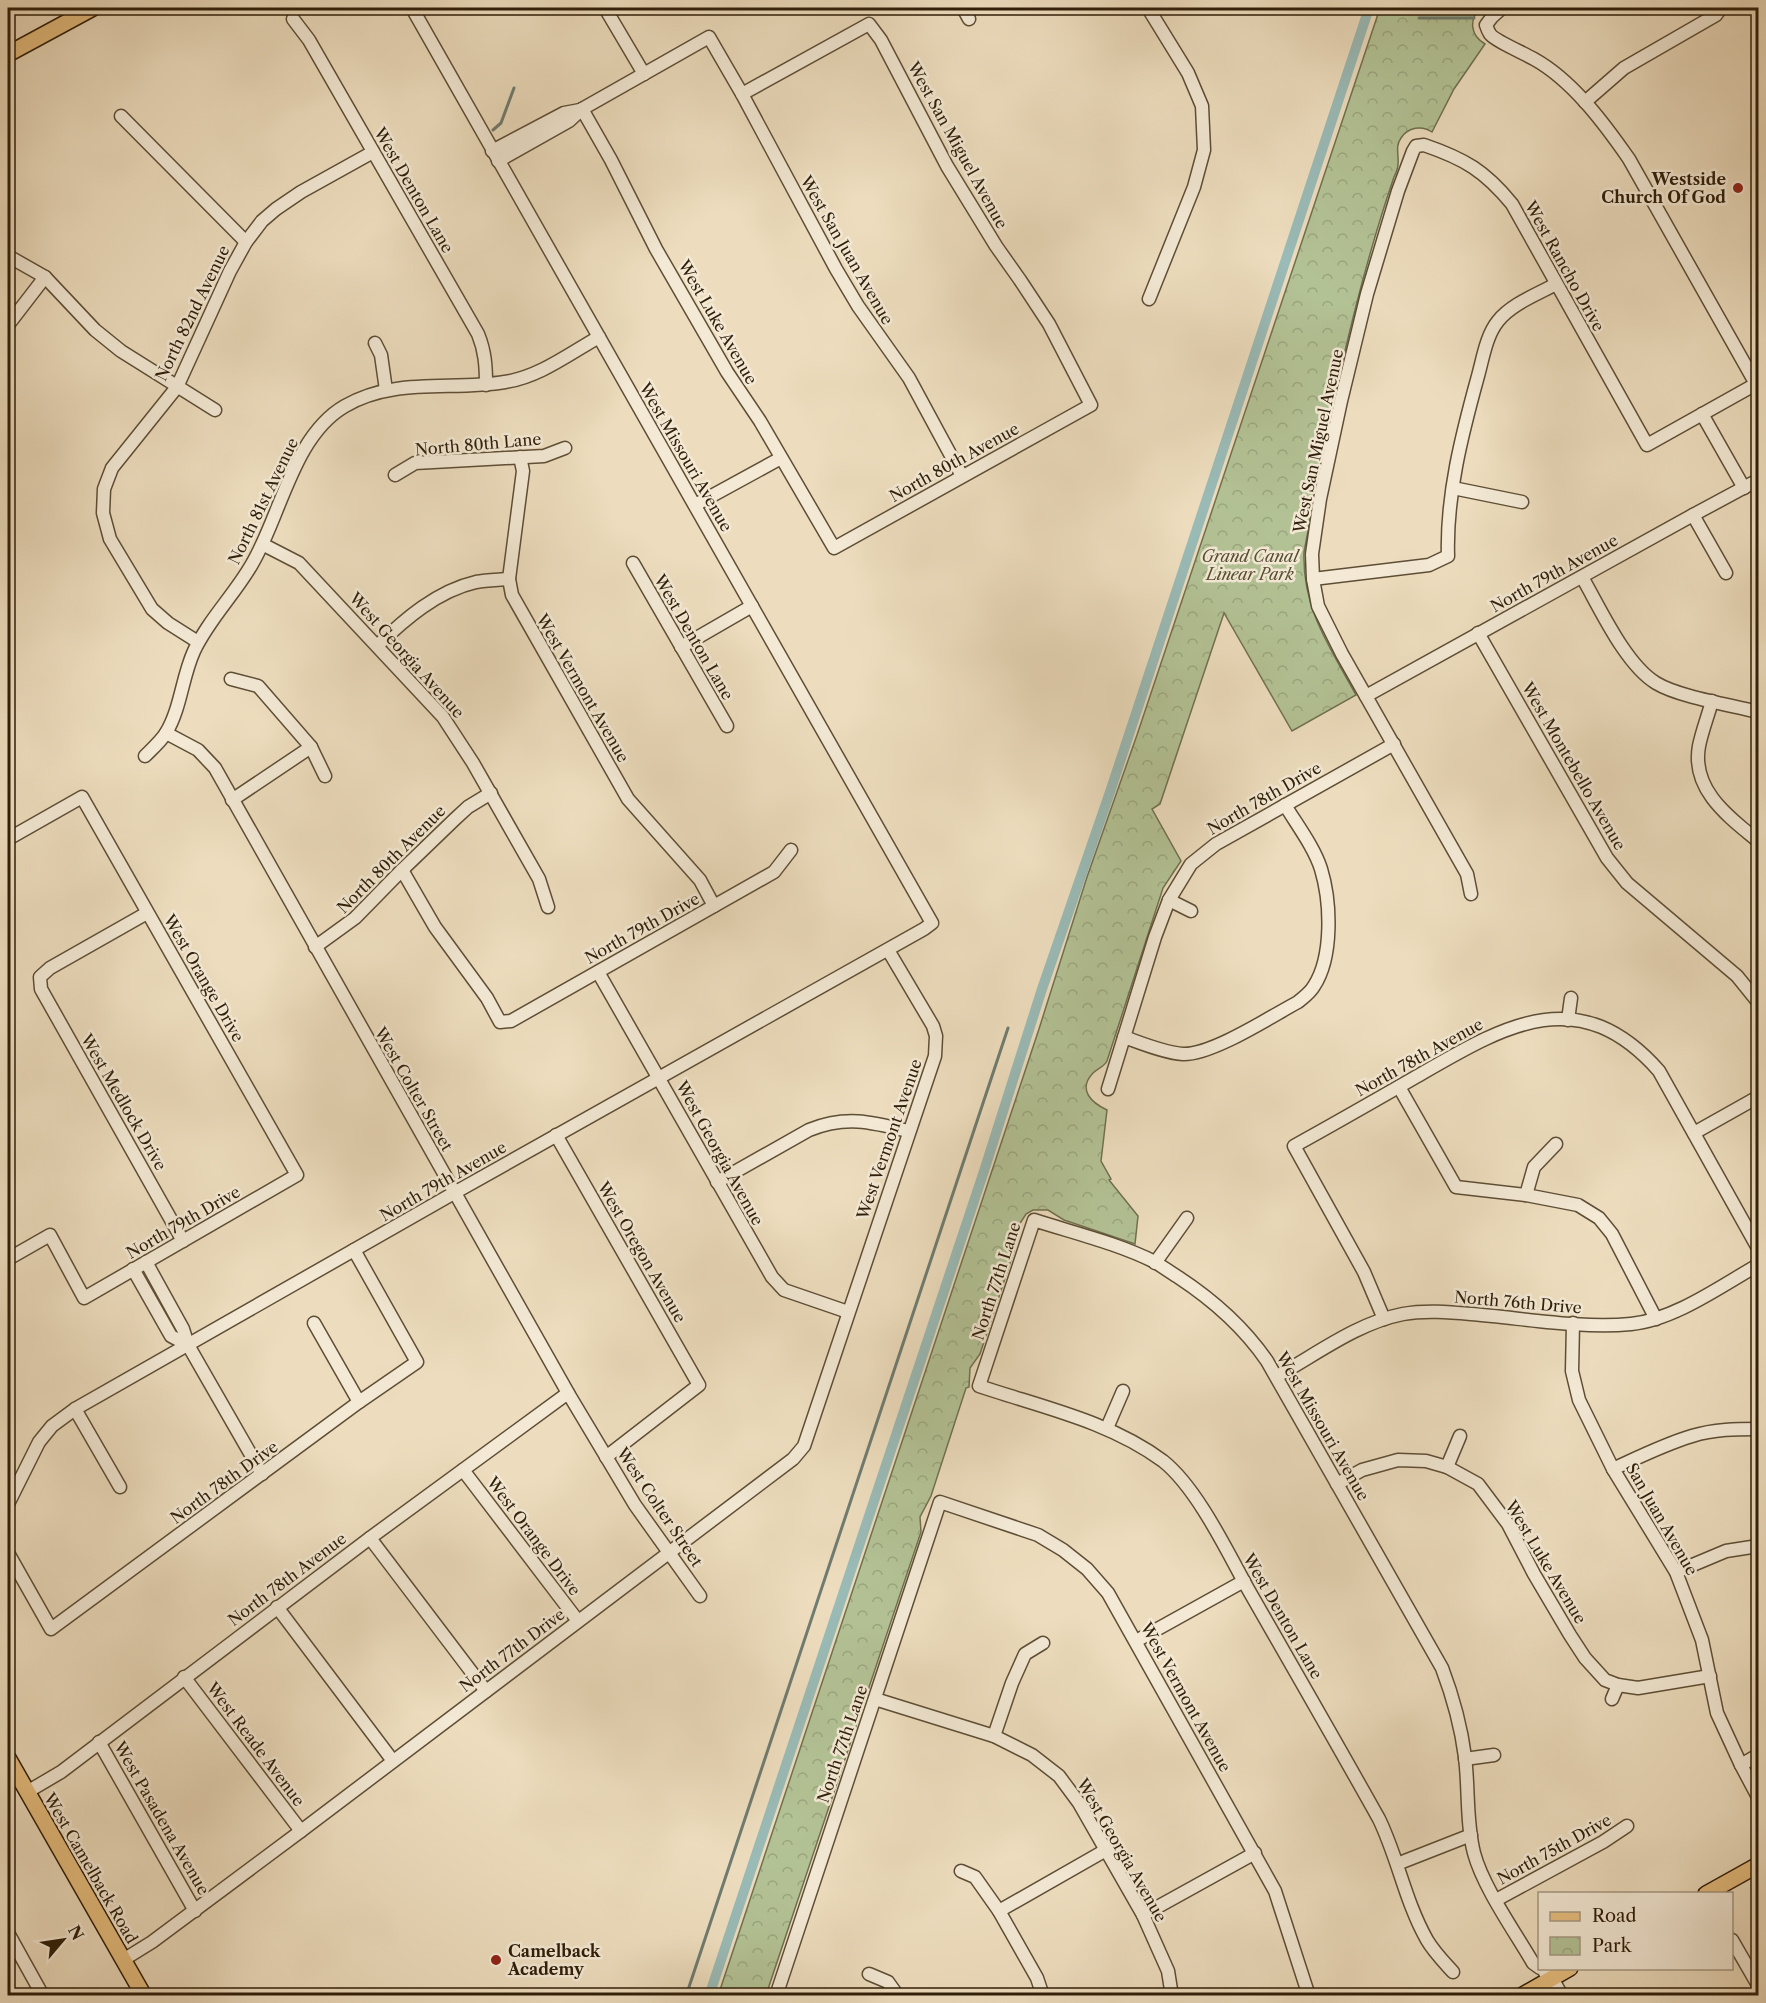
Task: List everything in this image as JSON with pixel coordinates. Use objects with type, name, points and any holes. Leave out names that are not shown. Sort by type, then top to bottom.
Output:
[{"type":"main road","points":[[8,54],[93,8]]},
{"type":"main road","name":"West Camelback Road","points":[[8,1758],[144,1995]]},
{"type":"main road","points":[[1708,1892],[1758,1865]]},
{"type":"main road","points":[[1521,1995],[1566,1970]]},
{"type":"street","name":"West Missouri Avenue","points":[[412,8],[932,923]]},
{"type":"street","points":[[495,156],[569,121],[582,109],[644,74],[605,8]]},
{"type":"street","points":[[1148,8],[1188,73],[1202,106],[1204,150],[1194,187],[1149,299]]},
{"type":"street","points":[[1502,8],[1486,25],[1490,35],[1537,60],[1585,102],[1629,159],[1756,384],[1702,414],[1744,488]]},
{"type":"street","points":[[1585,102],[1624,68],[1716,15],[1721,8]]},
{"type":"street","name":"West Denton Lane","points":[[292,19],[309,40],[478,334],[484,354],[486,385]]},
{"type":"street","name":"West San Miguel Avenue","points":[[742,94],[869,24],[881,40],[953,176],[1048,324],[1091,405]]},
{"type":"street","name":"West San Juan Avenue","points":[[644,74],[709,37],[836,269],[858,306],[909,378],[962,476]]},
{"type":"street","name":"West Luke Avenue","points":[[582,109],[611,160],[656,249],[727,372],[760,421],[834,548]]},
{"type":"street","points":[[121,116],[246,242]]},
{"type":"street","name":"West Rancho Drive","points":[[1416,146],[1424,145],[1474,166],[1488,177],[1512,204],[1647,445],[1702,414]]},
{"type":"street","name":"West San Miguel Avenue","points":[[1416,146],[1398,191],[1371,282],[1341,401],[1318,510],[1312,554],[1318,606],[1467,874],[1471,894]]},
{"type":"street","name":"North 82nd Avenue","points":[[198,642],[168,623],[152,609],[111,539],[103,513],[104,489],[112,468],[177,387],[246,242],[262,221],[301,192],[373,152]]},
{"type":"street","points":[[8,256],[45,277],[95,330],[121,351],[215,410]]},
{"type":"street","points":[[8,325],[45,277]]},
{"type":"street","points":[[1314,579],[1429,565],[1448,556],[1453,488],[1468,413],[1488,339],[1499,320],[1556,284]]},
{"type":"street","name":"North 81st Avenue","points":[[146,756],[166,733],[198,642],[264,545],[286,486],[316,432],[343,407],[364,396],[386,390],[405,387],[486,385],[536,374],[599,337]]},
{"type":"street","points":[[375,343],[381,355],[386,390]]},
{"type":"street","name":"North 80th Avenue","points":[[834,548],[1091,405]]},
{"type":"street","name":"North 80th Lane","points":[[395,475],[415,463],[544,456],[565,448]]},
{"type":"street","name":"West Vermont Avenue","points":[[520,457],[523,471],[509,579],[512,595],[628,799],[700,880],[714,906]]},
{"type":"street","points":[[695,505],[781,458]]},
{"type":"street","name":"North 79th Avenue","points":[[1366,696],[1758,480]]},
{"type":"street","points":[[1453,488],[1521,502]]},
{"type":"street","points":[[1693,515],[1726,573]]},
{"type":"street","name":"West Georgia Avenue","points":[[264,545],[299,563],[443,717],[491,793],[539,879],[548,907]]},
{"type":"street","name":"West Denton Lane","points":[[633,563],[727,726]]},
{"type":"street","points":[[1582,577],[1628,657],[1656,682],[1677,691],[1758,712]]},
{"type":"street","points":[[378,645],[422,608],[451,591],[475,582],[509,579]]},
{"type":"street","points":[[681,647],[752,606]]},
{"type":"street","name":"West Montebello Avenue","points":[[1478,633],[1607,858],[1628,883],[1737,976],[1758,1002]]},
{"type":"street","points":[[231,679],[258,686],[311,747],[325,776]]},
{"type":"street","points":[[1712,701],[1699,748],[1699,774],[1710,796],[1724,813],[1758,841]]},
{"type":"street","name":"West Colter Street","points":[[166,733],[198,750],[215,768],[568,1393],[635,1505],[700,1596]]},
{"type":"street","name":"North 78th Drive","points":[[1108,1089],[1169,900],[1191,864],[1203,853],[1394,744]]},
{"type":"street","points":[[232,800],[311,747]]},
{"type":"street","name":"North 80th Avenue","points":[[315,947],[351,922],[468,807],[491,793]]},
{"type":"street","name":"West Orange Drive","points":[[8,839],[82,797],[297,1175]]},
{"type":"street","points":[[1124,1037],[1179,1054],[1198,1053],[1218,1045],[1298,1002],[1315,986],[1323,967],[1328,932],[1325,886],[1321,867],[1285,805]]},
{"type":"street","name":"North 79th Drive","points":[[402,870],[435,927],[487,998],[500,1022],[511,1021],[774,872],[791,850]]},
{"type":"street","points":[[1169,900],[1191,911]]},
{"type":"street","name":"West Medlock Drive","points":[[147,913],[50,968],[40,977],[41,989],[183,1241]]},
{"type":"street","name":"North 79th Avenue","points":[[8,1504],[39,1442],[52,1426],[75,1409],[932,923]]},
{"type":"street","name":"West Vermont Avenue","points":[[848,1312],[934,1056],[936,1036],[928,1017],[888,950]]},
{"type":"street","name":"West Georgia Avenue","points":[[598,972],[772,1277],[784,1290],[848,1312]]},
{"type":"street","points":[[1571,998],[1568,1020],[1590,1023],[1630,1042],[1659,1071],[1758,1248]]},
{"type":"street","name":"North 78th Avenue","points":[[1384,1319],[1364,1272],[1294,1146],[1501,1030],[1548,1018],[1568,1020]]},
{"type":"street","points":[[1399,1087],[1456,1187],[1578,1204],[1599,1218],[1612,1234],[1656,1319]]},
{"type":"street","points":[[1694,1133],[1758,1097]]},
{"type":"street","points":[[717,1182],[820,1125],[853,1120],[909,1131]]},
{"type":"street","name":"West Oregon Avenue","points":[[556,1135],[699,1385],[606,1457]]},
{"type":"street","points":[[1526,1195],[1534,1167],[1556,1144]]},
{"type":"street","name":"North 79th Drive","points":[[8,1260],[50,1235],[84,1298],[297,1175]]},
{"type":"street","points":[[1155,1263],[1187,1218]]},
{"type":"street","name":"West Missouri Avenue","points":[[1034,1220],[1111,1245],[1155,1263],[1194,1288],[1233,1319],[1256,1345],[1276,1376],[1442,1668],[1456,1708],[1465,1759],[1466,1792],[1474,1854],[1496,1900],[1533,1963],[1538,1967]]},
{"type":"street","name":"North 77th Lane","points":[[978,1386],[1034,1220]]},
{"type":"street","name":"North 78th Drive","points":[[8,1553],[51,1629],[359,1402],[417,1362],[354,1250]]},
{"type":"street","points":[[146,1262],[183,1329],[188,1345],[262,1474]]},
{"type":"street","name":"North 76th Drive","points":[[1276,1376],[1362,1327],[1405,1314],[1425,1311],[1454,1312],[1573,1323],[1632,1324],[1656,1319],[1690,1304],[1758,1265]]},
{"type":"street","points":[[133,1269],[171,1336],[188,1345]]},
{"type":"street","name":"North 77th Drive","points":[[123,1959],[195,1911],[793,1459],[804,1446],[848,1312]]},
{"type":"street","points":[[314,1323],[359,1402]]},
{"type":"street","name":"San Juan Avenue","points":[[1573,1323],[1572,1371],[1579,1400],[1613,1469],[1676,1572],[1702,1640],[1717,1713],[1758,1797]]},
{"type":"street","name":"West Denton Lane","points":[[978,1386],[1107,1428],[1163,1461],[1177,1474],[1213,1526],[1379,1819],[1422,1931],[1437,1954],[1453,1972]]},
{"type":"street","points":[[1107,1428],[1123,1390]]},
{"type":"street","name":"North 78th Avenue","points":[[27,1792],[61,1772],[184,1677],[568,1393]]},
{"type":"street","points":[[75,1409],[120,1487]]},
{"type":"street","points":[[1613,1469],[1663,1446],[1694,1435],[1731,1429],[1758,1429]]},
{"type":"street","points":[[1447,1467],[1460,1436]]},
{"type":"street","name":"West Luke Avenue","points":[[1337,1484],[1362,1470],[1398,1460],[1426,1461],[1447,1467],[1478,1484],[1508,1524],[1534,1574],[1586,1658],[1605,1680],[1618,1685]]},
{"type":"street","name":"West Orange Drive","points":[[463,1470],[578,1621]]},
{"type":"street","name":"West Vermont Avenue","points":[[940,1502],[1038,1535],[1063,1550],[1087,1569],[1108,1593],[1275,1891],[1309,1995]]},
{"type":"street","name":"North 77th Lane","points":[[776,1995],[940,1502]]},
{"type":"street","points":[[370,1538],[486,1691]]},
{"type":"street","points":[[1676,1572],[1726,1551],[1758,1546]]},
{"type":"street","points":[[1136,1641],[1244,1581]]},
{"type":"street","points":[[278,1607],[393,1761]]},
{"type":"street","points":[[994,1736],[1012,1683],[1025,1654],[1043,1643]]},
{"type":"street","points":[[1612,1699],[1618,1685],[1638,1688],[1710,1676]]},
{"type":"street","name":"West Reade Avenue","points":[[184,1677],[302,1831]]},
{"type":"street","name":"West Georgia Avenue","points":[[875,1699],[994,1736],[1032,1755],[1059,1776],[1079,1803],[1143,1915],[1168,1971],[1172,1995]]},
{"type":"street","name":"West Pasadena Avenue","points":[[99,1742],[195,1911]]},
{"type":"street","points":[[1465,1759],[1494,1755]]},
{"type":"street","points":[[1741,1765],[1758,1755]]},
{"type":"street","name":"North 75th Drive","points":[[1496,1900],[1603,1842],[1627,1826]]},
{"type":"street","points":[[1397,1864],[1471,1835]]},
{"type":"street","points":[[999,1911],[1106,1850]]},
{"type":"street","points":[[1143,1915],[1255,1853]]},
{"type":"street","points":[[961,1871],[975,1877],[999,1911],[1037,1978],[1043,1995]]},
{"type":"street","points":[[8,1933],[43,1995]]},
{"type":"street","points":[[1733,1943],[1758,1985]]},
{"type":"street","name":"West Missouri Avenue","points":[[1542,1970],[1552,1978],[1562,1995]]},
{"type":"street","points":[[869,1974],[888,1982],[898,1995]]},
{"type":"green space","name":"Grand Canal Linear Park","points":[[1380,8],[1480,8],[1474,17],[1473,27],[1476,36],[1485,44],[1454,89],[1432,132],[1424,128],[1415,128],[1407,131],[1399,141],[1397,169],[1353,316],[1322,457],[1304,552],[1305,573],[1313,610],[1320,627],[1356,695],[1292,731],[1224,613],[1160,804],[1152,809],[1181,861],[1163,888],[1107,1061],[1093,1073],[1086,1085],[1088,1095],[1092,1100],[1107,1110],[1101,1161],[1111,1179],[1109,1180],[1138,1216],[1135,1244],[1064,1220],[1048,1210],[1033,1210],[1026,1214],[1017,1228],[1014,1251],[980,1354],[970,1368],[969,1387],[966,1388],[931,1496],[920,1517],[921,1532],[766,1995],[718,1996],[1039,1029],[1087,877],[1137,735]]},
{"type":"waterway","points":[[709,1996],[1369,8]]},
{"type":"waterway","points":[[1419,18],[1474,18]]},
{"type":"waterway","points":[[493,130],[501,123],[514,88]]},
{"type":"waterway","points":[[686,1996],[1008,1028]]},
{"type":"place","name":"Westside Church Of God","points":[[1738,188]]},
{"type":"place","name":"Camelback Academy","points":[[496,1960]]}]
